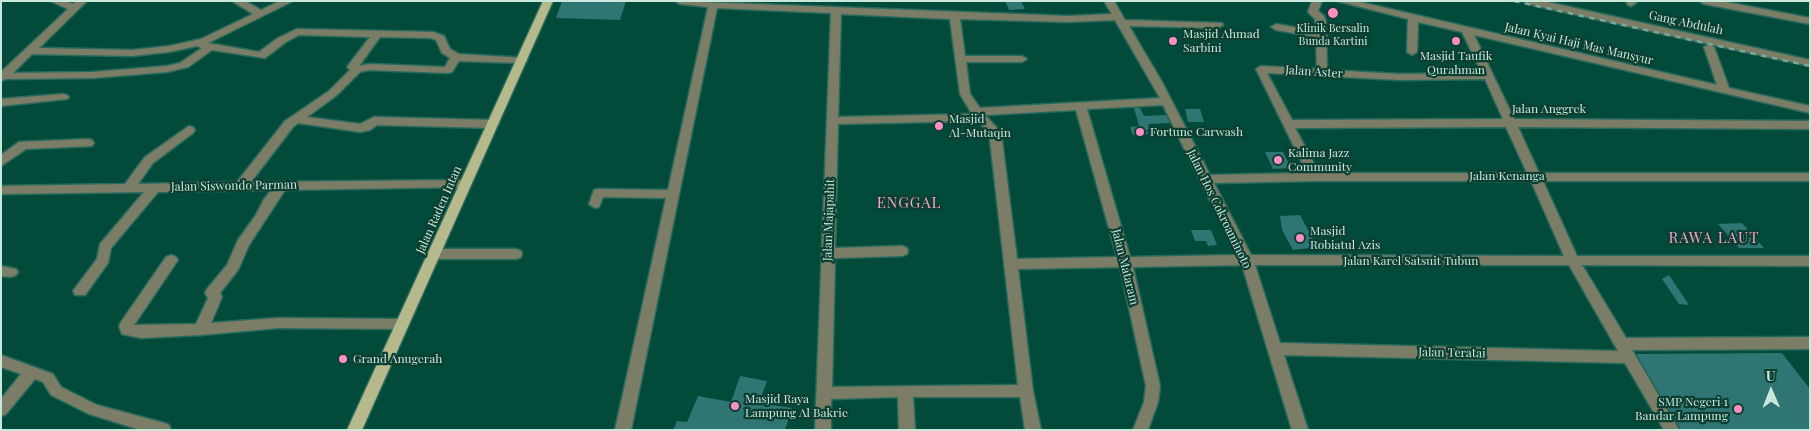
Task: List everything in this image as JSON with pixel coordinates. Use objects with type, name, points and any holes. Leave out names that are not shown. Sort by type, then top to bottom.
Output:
[{"type":"main road","name":"Jalan Raden Intan","points":[[354,430],[548,1]]},
{"type":"street","points":[[55,1],[78,5]]},
{"type":"street","points":[[236,1],[260,14]]},
{"type":"street","points":[[30,51],[140,53],[169,49],[199,43],[288,1]]},
{"type":"street","points":[[680,1],[713,5],[783,4],[836,10],[955,16],[1121,20],[1218,25]]},
{"type":"street","points":[[886,12],[890,1]]},
{"type":"street","name":"Jalan Hos Cokroaminoto","points":[[1109,1],[1166,101],[1247,260],[1300,430]]},
{"type":"street","points":[[1317,1],[1314,12],[1320,18],[1322,74]]},
{"type":"street","name":"Jalan Kyai Haji Mas Mansyur","points":[[1342,1],[1810,110]]},
{"type":"street","name":"Gang Abdulah","points":[[1528,1],[1810,63]]},
{"type":"street","points":[[1704,1],[1810,21]]},
{"type":"street","points":[[3,77],[78,5]]},
{"type":"street","points":[[623,430],[713,5]]},
{"type":"street","name":"Jalan Majapahit","points":[[823,430],[836,10]]},
{"type":"street","points":[[955,16],[965,94],[992,130],[996,140],[1026,391],[1033,430]]},
{"type":"street","points":[[1412,52],[1413,18]]},
{"type":"street","points":[[1276,27],[1322,35]]},
{"type":"street","points":[[1466,30],[1489,76],[1573,261],[1672,430]]},
{"type":"street","points":[[199,43],[210,47],[261,56],[282,40],[297,32],[437,36],[440,38],[446,51],[456,57],[522,60]]},
{"type":"street","points":[[377,34],[352,67],[358,69],[369,67],[448,70],[456,57]]},
{"type":"street","points":[[3,77],[93,75],[167,69],[184,65],[210,47]]},
{"type":"street","points":[[1709,47],[1724,90]]},
{"type":"street","points":[[960,59],[1022,59]]},
{"type":"street","points":[[241,186],[289,124],[333,93],[358,69]]},
{"type":"street","name":"Jalan Aster","points":[[1315,177],[1260,70],[1400,77],[1489,76]]},
{"type":"street","points":[[1,103],[62,97]]},
{"type":"street","points":[[832,121],[980,114],[1166,101]]},
{"type":"street","name":"Jalan Mataram","points":[[1080,106],[1125,262],[1153,386],[1151,402],[1140,430]]},
{"type":"street","points":[[296,119],[360,128],[366,127],[374,121],[493,124]]},
{"type":"street","name":"Jalan Anggrek","points":[[1289,124],[1810,125]]},
{"type":"street","points":[[129,188],[149,160],[189,130]]},
{"type":"street","points":[[1,162],[8,154],[23,145],[88,143]]},
{"type":"street","name":"Jalan Kenanga","points":[[1205,179],[1534,176],[1810,177]]},
{"type":"street","name":"Jalan Siswondo Parman","points":[[1,190],[466,183]]},
{"type":"street","points":[[201,330],[215,297],[212,293],[233,267],[243,243],[262,217],[269,201],[281,186]]},
{"type":"street","points":[[80,291],[103,260],[105,247],[154,188]]},
{"type":"street","points":[[595,204],[598,193],[673,194]]},
{"type":"street","points":[[828,253],[902,251]]},
{"type":"street","points":[[434,254],[516,254]]},
{"type":"street","points":[[172,260],[126,326],[127,330],[141,332],[201,330],[278,324],[402,324]]},
{"type":"street","name":"Jalan Karel Satsuit Tubun","points":[[1012,264],[1247,260],[1810,261]]},
{"type":"street","points":[[1622,344],[1810,342]]},
{"type":"street","name":"Jalan Teratai","points":[[1274,349],[1630,357]]},
{"type":"street","points":[[1,361],[48,378],[56,391],[94,410],[164,430]]},
{"type":"street","points":[[1,410],[32,372]]},
{"type":"street","points":[[905,391],[907,430]]},
{"type":"street","points":[[824,393],[1026,391]]},
{"type":"building","points":[[562,1],[626,1],[620,20],[556,18]]},
{"type":"building","points":[[1005,1],[1021,1],[1025,9],[1009,10]]},
{"type":"building","points":[[1134,108],[1140,108],[1144,116],[1166,115],[1170,123],[1148,124],[1151,130],[1146,130],[1149,134],[1133,135],[1130,127],[1139,126]]},
{"type":"building","points":[[1185,109],[1200,109],[1204,122],[1188,122]]},
{"type":"building","name":"Kalima Jazz Community","points":[[1265,152],[1283,152],[1291,168],[1273,169]]},
{"type":"building","name":"Masjid Robiatul Azis","points":[[1300,215],[1317,247],[1293,250],[1282,230],[1280,216]]},
{"type":"building","points":[[1742,223],[1764,248],[1739,248],[1718,224]]},
{"type":"building","points":[[1191,230],[1211,230],[1217,245],[1208,246],[1206,241],[1195,241]]},
{"type":"building","points":[[1669,275],[1689,305],[1679,304],[1662,279]]},
{"type":"building","name":"SMP Negeri 1 Bandar Lampung","points":[[1782,353],[1810,389],[1810,430],[1681,430],[1636,354]]},
{"type":"building","name":"Masjid Raya Lampung Al Bakrie","points":[[740,376],[767,381],[759,403],[792,408],[785,430],[673,430],[677,421],[687,422],[698,396],[731,402]]},
{"type":"railway","points":[[1514,1],[1810,66]]},
{"type":"place","name":"Klinik Bersalin Bunda Kartini","points":[[1333,13]]},
{"type":"place","name":"Masjid Ahmad Sarbini","points":[[1173,41]]},
{"type":"place","name":"Masjid Taufik Qurahman","points":[[1456,41]]},
{"type":"place","name":"Masjid Al-Mutaqin","points":[[939,126]]},
{"type":"place","name":"Fortune Carwash","points":[[1140,132]]},
{"type":"place","name":"Kalima Jazz Community","points":[[1278,160]]},
{"type":"place","name":"Masjid Robiatul Azis","points":[[1300,238]]},
{"type":"place","name":"Grand Anugerah","points":[[343,359]]},
{"type":"place","name":"Masjid Raya Lampung Al Bakrie","points":[[735,406]]},
{"type":"place","name":"SMP Negeri 1 Bandar Lampung","points":[[1738,409]]},
{"type":"district","name":"ENGGAL","points":[[909,203]]},
{"type":"district","name":"RAWA LAUT","points":[[1714,238]]}]
